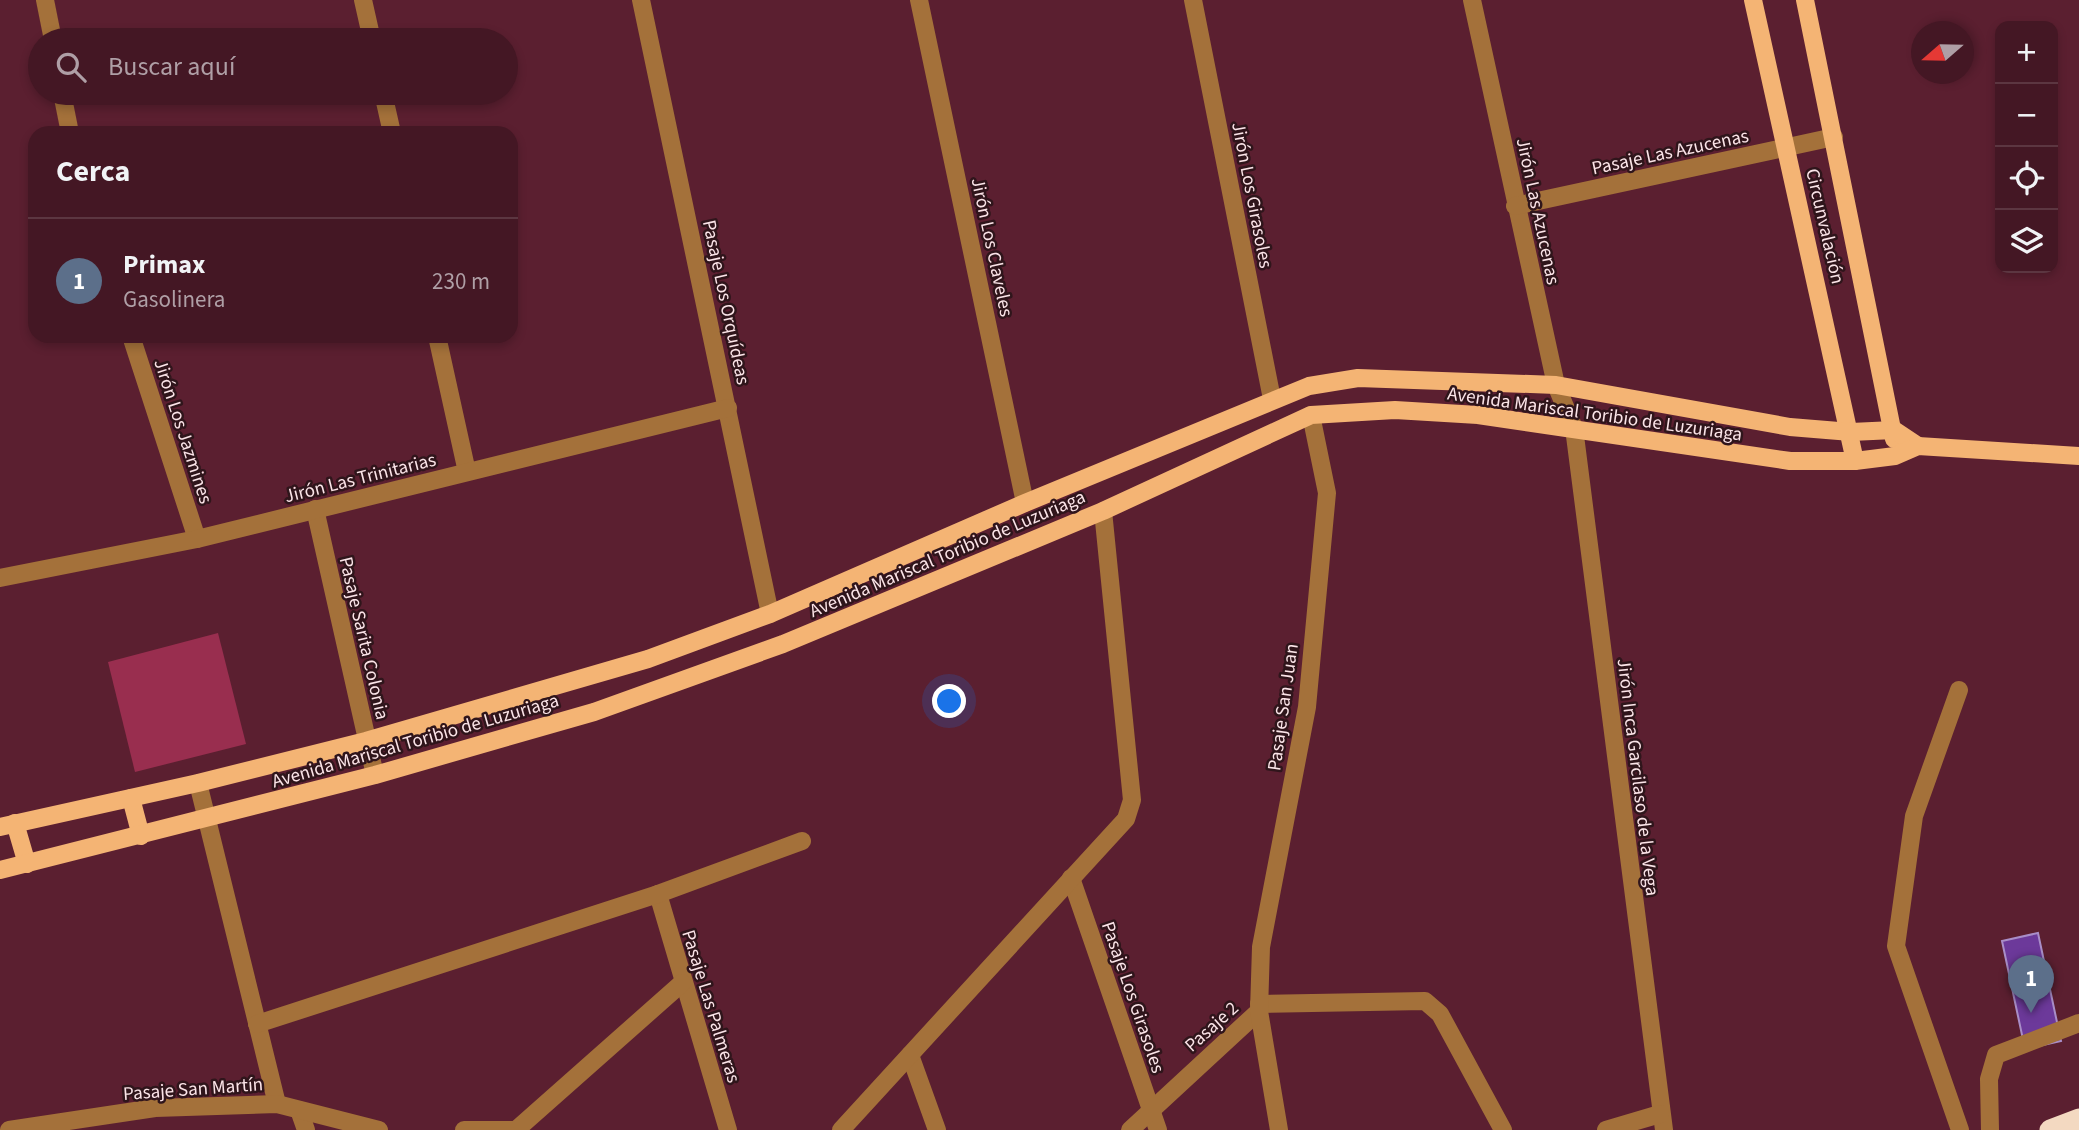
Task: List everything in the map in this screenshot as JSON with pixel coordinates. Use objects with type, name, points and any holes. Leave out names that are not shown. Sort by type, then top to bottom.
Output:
[{"type":"highway","points":[[2050,1130],[2079,1119]]},
{"type":"main road","name":"Circunvalación","points":[[1753,0],[1856,461]]},
{"type":"main road","name":"Circunvalación","points":[[1805,0],[1894,430],[1895,456]]},
{"type":"main road","name":"Avenida Mariscal Toribio de Luzuriaga","points":[[8,825],[198,783],[366,741],[648,659],[770,614],[1024,503],[1309,386],[1357,378],[1556,386],[1790,427],[1851,432],[1894,430]]},
{"type":"main road","name":"Avenida Mariscal Toribio de Luzuriaga","points":[[0,870],[375,775],[594,712],[783,645],[1103,511],[1311,415],[1395,410],[1478,415],[1790,461],[1856,461],[1895,456],[1917,446],[2079,456]]},
{"type":"main road","points":[[1894,430],[1917,446]]},
{"type":"main road","points":[[131,797],[141,836]]},
{"type":"main road","points":[[8,825],[27,864]]},
{"type":"street","points":[[45,0],[51,28]]},
{"type":"street","points":[[363,0],[369,28]]},
{"type":"street","name":"Pasaje Los Orquídeas","points":[[641,0],[770,614]]},
{"type":"street","name":"Jirón Los Claveles","points":[[919,0],[1024,503]]},
{"type":"street","name":"Jirón Los Girasoles","points":[[1193,0],[1272,399]]},
{"type":"street","name":"Jirón Las Azucenas","points":[[1472,0],[1556,386],[1574,428]]},
{"type":"street","points":[[64,105],[69,126]]},
{"type":"street","points":[[386,105],[390,126]]},
{"type":"street","name":"Pasaje Las Azucenas","points":[[1516,206],[1834,137]]},
{"type":"street","name":"Jirón Los Jazmines","points":[[133,343],[197,539]]},
{"type":"street","points":[[439,343],[467,472]]},
{"type":"street","name":"Jirón Las Trinitarias","points":[[0,578],[197,539],[728,408]]},
{"type":"street","name":"Pasaje San Juan","points":[[1279,1130],[1259,1007],[1261,947],[1307,706],[1327,493],[1311,415]]},
{"type":"street","name":"Jirón Inca Garcilaso de la Vega","points":[[1574,428],[1662,1122]]},
{"type":"street","name":"Pasaje Sarita Colonia","points":[[315,509],[375,775]]},
{"type":"street","points":[[841,1130],[1126,819],[1132,800],[1103,511]]},
{"type":"street","points":[[1959,690],[1914,816],[1896,946],[1960,1130]]},
{"type":"street","points":[[198,783],[278,1104]]},
{"type":"street","points":[[257,1024],[657,894],[802,841]]},
{"type":"street","name":"Pasaje Los Girasoles","points":[[1071,877],[1158,1130]]},
{"type":"street","name":"Pasaje Las Palmeras","points":[[657,894],[728,1130]]},
{"type":"street","points":[[464,1130],[516,1130],[682,983]]},
{"type":"street","points":[[1259,1007],[1425,1001],[1432,1004],[1503,1130]]},
{"type":"street","name":"Pasaje 2","points":[[1130,1130],[1259,1007]]},
{"type":"street","points":[[1990,1130],[1989,1079],[1996,1055],[2079,1023]]},
{"type":"street","points":[[910,1055],[937,1130]]},
{"type":"street","name":"Pasaje San Martín","points":[[9,1130],[155,1108],[278,1104],[379,1130]]},
{"type":"street","points":[[299,1110],[306,1130]]},
{"type":"street","points":[[1606,1130],[1662,1122]]},
{"type":"shaded area","points":[[218,633],[246,744],[135,772],[108,662]]},
{"type":"building","points":[[2038,933],[2061,1041],[2025,1049],[2002,941]]},
{"type":"place","name":"Primax","points":[[2031,1013]]}]
